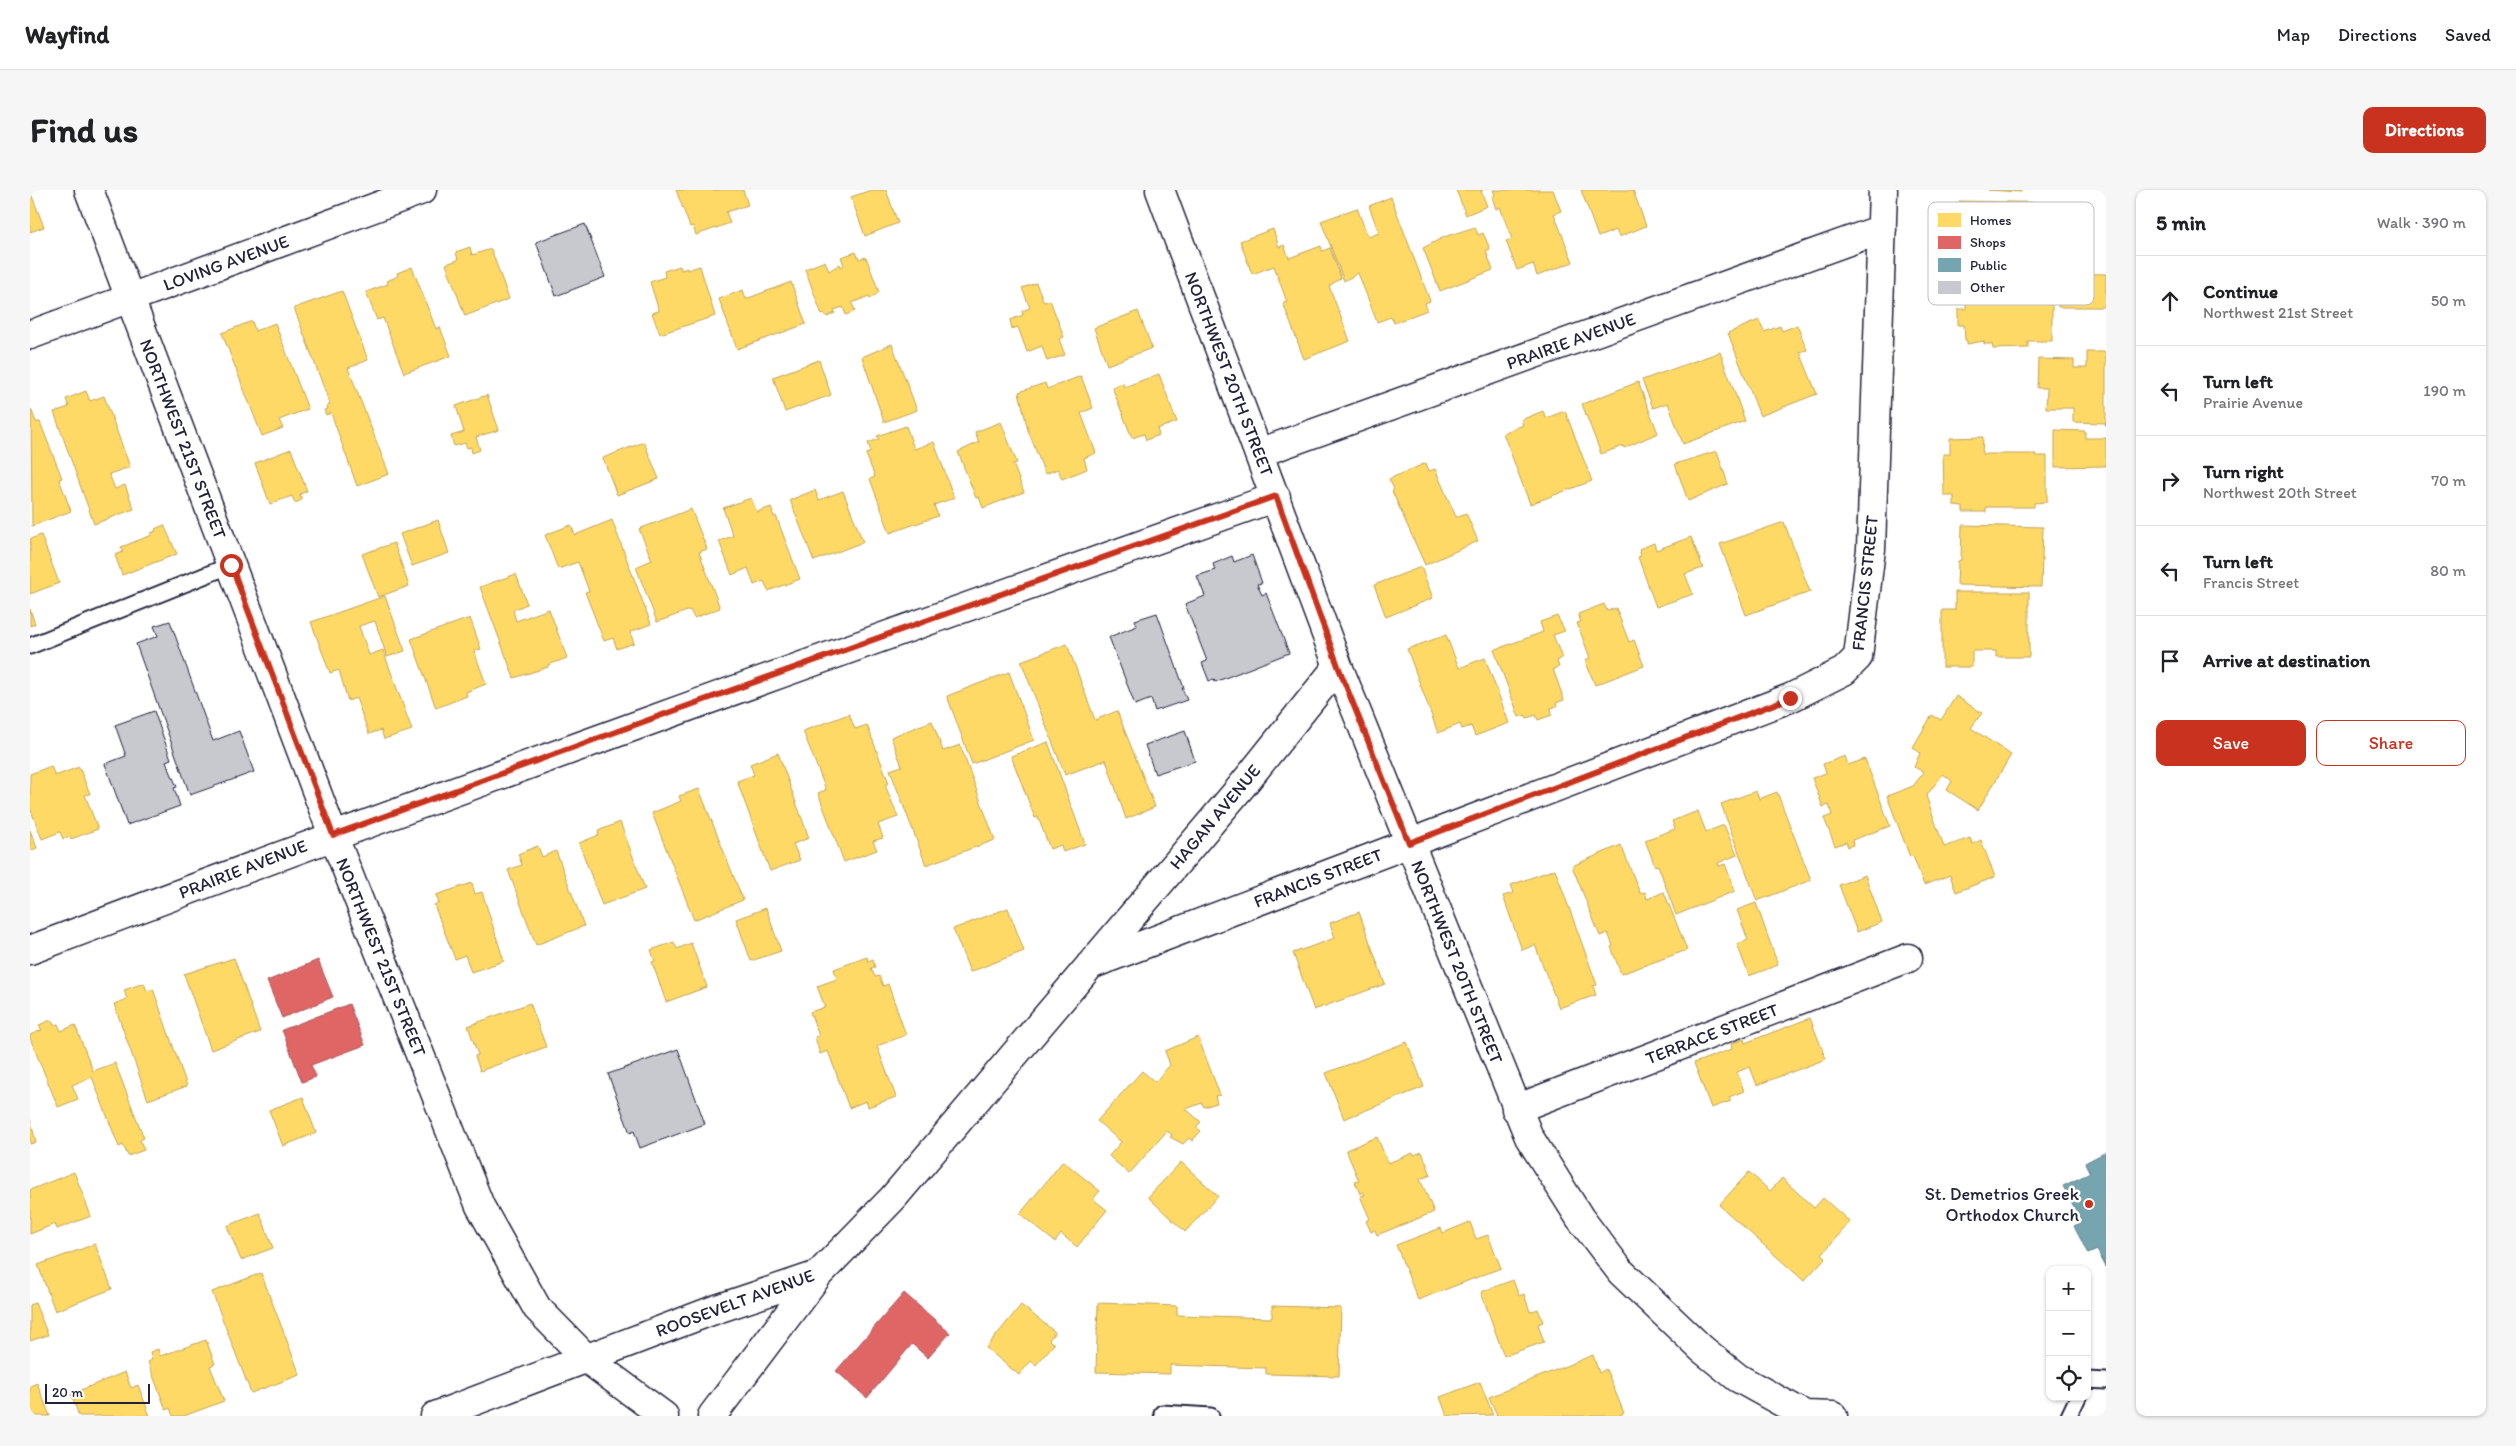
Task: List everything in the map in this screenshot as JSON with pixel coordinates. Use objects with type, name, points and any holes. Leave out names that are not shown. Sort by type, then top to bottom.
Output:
[{"type":"street","name":"NORTHWEST 21ST STREET","points":[[89,190],[333,835],[480,1206],[537,1308],[587,1359],[664,1416]]},
{"type":"street","name":"LOVING AVENUE","points":[[30,336],[422,190]]},
{"type":"street","name":"NORTHWEST 20TH STREET","points":[[1160,190],[1338,666],[1516,1109],[1529,1137],[1580,1218],[1622,1272],[1702,1349],[1738,1378],[1805,1415],[1834,1416]]},
{"type":"street","name":"FRANCIS STREET","points":[[1090,965],[1790,698],[1844,671],[1858,657],[1872,549],[1883,190]]},
{"type":"street","name":"PRAIRIE AVENUE","points":[[1259,453],[1882,229]]},
{"type":"street","name":"PRAIRIE AVENUE","points":[[30,950],[333,835],[1276,496]]},
{"type":"street","name":"HAGAN AVENUE","points":[[1090,965],[1242,787],[1338,666]]},
{"type":"street","name":"TERRACE STREET","points":[[1516,1109],[1908,958]]},
{"type":"street","name":"ROOSEVELT AVENUE","points":[[435,1416],[714,1310],[818,1275],[893,1198],[1090,965]]},
{"type":"street","points":[[712,1416],[818,1275]]},
{"type":"lane","points":[[30,646],[231,565]]},
{"type":"lane","points":[[2091,1380],[2106,1381]]},
{"type":"lane","points":[[2069,1416],[2076,1401]]},
{"type":"lane","points":[[1162,1413],[1211,1416]]},
{"type":"building: Homes","points":[[676,190],[743,190],[748,205],[726,212],[730,223],[696,235],[693,226],[690,227]]},
{"type":"building: Homes","points":[[871,190],[886,190],[898,223],[865,236],[851,197]]},
{"type":"building: Homes","points":[[1456,190],[1483,190],[1481,191],[1487,206],[1466,215]]},
{"type":"building: Homes","points":[[1493,190],[1553,190],[1561,211],[1554,214],[1573,262],[1537,276],[1533,264],[1517,270],[1506,241],[1512,239],[1500,207],[1496,209],[1492,197],[1495,195]]},
{"type":"building: Homes","points":[[1581,190],[1633,190],[1646,226],[1619,237],[1616,230],[1598,237]]},
{"type":"building: Homes","points":[[1988,190],[2021,190],[2021,192]]},
{"type":"building: Homes","points":[[30,191],[44,227],[30,232]]},
{"type":"building: Homes","points":[[1391,197],[1430,301],[1425,303],[1427,310],[1394,323],[1391,317],[1377,322],[1358,273],[1344,281],[1321,221],[1357,208],[1368,237],[1379,233],[1369,206]]},
{"type":"building: Homes","points":[[1959,201],[2013,202],[1959,202]]},
{"type":"building: Homes","points":[[1475,227],[1478,235],[1483,233],[1490,249],[1486,251],[1493,270],[1440,291],[1423,248],[1444,237]]},
{"type":"building: Homes","points":[[1273,229],[1279,247],[1284,245],[1289,258],[1321,246],[1322,251],[1330,248],[1341,278],[1329,286],[1350,341],[1304,359],[1283,303],[1287,302],[1274,266],[1252,274],[1240,241]]},
{"type":"building: Homes","points":[[470,247],[472,255],[491,249],[509,299],[465,316],[446,264],[458,260],[456,252]]},
{"type":"building: Homes","points":[[856,252],[859,259],[866,257],[879,292],[870,299],[869,296],[852,303],[855,311],[846,315],[843,307],[834,310],[835,313],[827,317],[825,314],[822,315],[805,269],[825,261],[829,271],[840,264],[841,267],[844,265],[841,257]]},
{"type":"building: Homes","points":[[680,266],[681,270],[687,268],[687,270],[700,266],[715,316],[660,334],[652,313],[659,311],[650,282],[665,277],[664,271]]},
{"type":"building: Homes","points":[[412,267],[436,329],[440,327],[451,356],[404,373],[383,318],[377,320],[366,292],[388,284],[387,281],[398,276],[397,273]]},
{"type":"building: Homes","points":[[2094,274],[2106,274],[2106,307],[2058,307],[2058,305],[2094,305]]},
{"type":"building: Homes","points":[[791,282],[806,324],[737,349],[719,299],[743,290],[746,299]]},
{"type":"building: Homes","points":[[1036,283],[1044,302],[1050,300],[1064,337],[1059,339],[1065,355],[1047,361],[1042,346],[1027,352],[1018,327],[1012,329],[1010,320],[1023,315],[1022,311],[1030,308],[1022,288]]},
{"type":"building: Homes","points":[[342,291],[368,360],[348,368],[389,474],[357,486],[331,413],[326,415],[324,410],[328,409],[327,406],[330,404],[294,308]]},
{"type":"building: Homes","points":[[1966,305],[2052,305],[2052,341],[2028,341],[2028,348],[1993,349],[1992,344],[1984,344],[1984,341],[1967,344],[1964,325],[1958,325],[1958,309],[1966,309]]},
{"type":"building: Homes","points":[[1138,311],[1152,348],[1107,365],[1094,328]]},
{"type":"building: Homes","points":[[1759,320],[1764,332],[1780,326],[1782,331],[1797,325],[1807,350],[1800,352],[1817,394],[1760,416],[1728,333]]},
{"type":"building: Homes","points":[[252,321],[255,331],[275,323],[308,409],[279,420],[283,428],[262,436],[222,333]]},
{"type":"building: Homes","points":[[892,344],[917,410],[884,422],[862,357]]},
{"type":"building: Homes","points":[[1720,352],[1745,421],[1683,444],[1668,403],[1653,408],[1642,380]]},
{"type":"building: Homes","points":[[2087,352],[2106,352],[2106,426],[2105,423],[2073,422],[2073,408],[2046,408],[2047,388],[2037,388],[2038,359],[2074,360],[2074,368],[2087,368]]},
{"type":"building: Homes","points":[[819,360],[831,395],[785,412],[773,377]]},
{"type":"building: Homes","points":[[1159,374],[1177,422],[1157,429],[1159,435],[1146,440],[1144,434],[1132,438],[1112,387],[1123,383],[1124,387]]},
{"type":"building: Homes","points":[[1081,376],[1093,408],[1081,413],[1096,453],[1084,458],[1087,469],[1062,479],[1058,469],[1045,474],[1028,430],[1019,392],[1045,383],[1047,389]]},
{"type":"building: Homes","points":[[1638,382],[1658,433],[1624,448],[1623,446],[1601,454],[1582,404]]},
{"type":"building: Homes","points":[[86,391],[90,401],[104,396],[130,467],[109,474],[115,489],[125,485],[134,509],[94,524],[54,412],[69,407],[66,399]]},
{"type":"building: Homes","points":[[487,395],[499,430],[476,437],[480,450],[472,453],[471,447],[467,448],[465,443],[454,446],[451,436],[464,432],[456,406]]},
{"type":"building: Homes","points":[[31,409],[36,422],[40,422],[62,478],[59,479],[71,511],[32,526]]},
{"type":"building: Homes","points":[[1543,411],[1546,418],[1565,411],[1592,481],[1530,504],[1503,433],[1523,425],[1521,420]]},
{"type":"building: Homes","points":[[1001,422],[1017,463],[1013,464],[1024,492],[983,508],[979,497],[976,498],[958,452],[979,442],[975,432]]},
{"type":"building: Homes","points":[[906,426],[914,449],[934,442],[954,498],[934,505],[938,516],[890,533],[870,479],[875,477],[866,454],[871,452],[868,443],[879,439],[877,436]]},
{"type":"building: Homes","points":[[2055,430],[2085,431],[2085,438],[2106,438],[2106,466],[2055,467]]},
{"type":"building: Homes","points":[[1983,437],[1982,454],[2036,454],[2035,456],[2047,456],[2047,502],[2034,503],[2034,507],[1986,507],[1986,512],[1963,512],[1963,507],[1954,506],[1954,496],[1944,496],[1943,454],[1950,454],[1950,438]]},
{"type":"building: Homes","points":[[644,442],[659,479],[617,495],[603,458]]},
{"type":"building: Homes","points":[[291,449],[307,491],[300,494],[302,500],[295,503],[292,496],[270,504],[255,463]]},
{"type":"building: Homes","points":[[1717,451],[1728,484],[1688,501],[1675,464]]},
{"type":"building: Homes","points":[[1426,463],[1429,471],[1435,469],[1456,517],[1466,513],[1478,541],[1425,565],[1392,491],[1394,489],[1389,479]]},
{"type":"building: Homes","points":[[815,490],[819,500],[843,491],[863,542],[814,561],[790,500]]},
{"type":"building: Homes","points":[[751,498],[757,512],[771,507],[800,579],[768,591],[764,581],[754,585],[748,568],[732,575],[719,541],[733,536],[723,508]]},
{"type":"building: Homes","points":[[691,509],[707,549],[699,552],[720,608],[694,618],[690,610],[657,622],[636,567],[652,560],[639,529]]},
{"type":"building: Homes","points":[[438,520],[449,553],[412,566],[400,534]]},
{"type":"building: Homes","points":[[612,520],[651,624],[630,632],[634,643],[617,649],[613,638],[604,641],[585,592],[589,591],[578,562],[558,569],[545,535],[571,525],[575,535]]},
{"type":"building: Homes","points":[[1784,522],[1810,592],[1746,615],[1720,544]]},
{"type":"building: Homes","points":[[164,525],[177,554],[122,575],[115,555],[123,552],[121,547],[152,535],[151,533],[156,531],[155,529]]},
{"type":"building: Homes","points":[[1962,525],[2043,527],[2041,587],[1957,585],[1958,561],[1961,560]]},
{"type":"building: Homes","points":[[41,535],[59,583],[30,594],[30,539]]},
{"type":"building: Homes","points":[[1691,537],[1703,568],[1685,574],[1693,594],[1656,607],[1638,557],[1641,556],[1639,549],[1654,543],[1656,550]]},
{"type":"building: Homes","points":[[394,543],[409,586],[378,597],[362,554]]},
{"type":"building: Homes","points":[[1421,567],[1433,598],[1386,617],[1374,585]]},
{"type":"building: Homes","points":[[516,574],[527,604],[513,610],[516,621],[549,609],[567,658],[548,665],[548,667],[514,678],[480,587]]},
{"type":"building: Homes","points":[[1955,592],[2029,592],[2029,657],[1996,657],[1996,651],[1972,651],[1972,667],[1942,667],[1942,610],[1955,610]]},
{"type":"building: Homes","points":[[385,596],[405,651],[387,657],[375,621],[359,626],[369,655],[383,650],[412,730],[384,739],[381,730],[369,734],[356,698],[348,701],[339,670],[330,673],[311,622]]},
{"type":"building: Homes","points":[[1604,604],[1607,611],[1616,608],[1629,642],[1634,640],[1644,666],[1595,685],[1585,660],[1590,658],[1577,623],[1581,622],[1578,614]]},
{"type":"building: Homes","points":[[30,609],[35,624],[30,626]]},
{"type":"building: Homes","points":[[1557,616],[1565,631],[1553,635],[1562,658],[1557,661],[1559,667],[1553,669],[1564,700],[1556,703],[1557,706],[1551,708],[1552,715],[1538,720],[1536,715],[1527,718],[1525,715],[1519,717],[1494,650],[1543,632],[1540,622]]},
{"type":"building: Homes","points":[[470,618],[481,649],[474,651],[486,684],[466,692],[467,696],[436,708],[411,639]]},
{"type":"building: Homes","points":[[1446,635],[1459,668],[1485,658],[1509,723],[1475,736],[1471,726],[1462,729],[1460,724],[1438,733],[1407,649]]},
{"type":"building: Homes","points":[[1067,644],[1095,720],[1117,711],[1155,807],[1126,819],[1106,760],[1065,775],[1021,661]]},
{"type":"building: Homes","points":[[1009,672],[1034,740],[972,764],[947,696]]},
{"type":"building: Homes","points":[[1956,696],[1982,713],[1971,728],[2011,755],[1978,810],[1947,790],[1952,781],[1943,774],[1926,796],[1944,847],[1970,838],[1973,844],[1981,840],[1995,877],[1956,892],[1950,875],[1924,885],[1913,856],[1910,857],[1887,796],[1913,786],[1924,772],[1914,767],[1920,753],[1913,747],[1932,715],[1941,720]]},
{"type":"building: Homes","points":[[849,714],[855,729],[867,725],[889,783],[885,785],[898,817],[878,824],[883,838],[873,841],[877,850],[844,862],[818,793],[826,790],[803,731]]},
{"type":"building: Homes","points":[[932,721],[943,751],[960,745],[995,840],[926,865],[890,770],[902,766],[891,737]]},
{"type":"building: Homes","points":[[1048,742],[1085,844],[1063,852],[1061,845],[1050,849],[1038,817],[1035,818],[1011,756]]},
{"type":"building: Homes","points":[[778,753],[809,838],[793,844],[800,860],[770,871],[737,781],[754,775],[750,764]]},
{"type":"building: Homes","points":[[1845,756],[1848,765],[1865,759],[1890,826],[1852,840],[1853,845],[1848,847],[1846,842],[1835,846],[1824,818],[1832,815],[1829,805],[1823,807],[1812,778],[1826,773],[1823,764]]},
{"type":"building: Homes","points":[[51,766],[55,776],[79,767],[90,794],[85,795],[98,829],[71,839],[70,836],[63,839],[60,832],[42,839],[30,808],[30,774]]},
{"type":"building: Homes","points":[[699,789],[743,900],[694,920],[652,813],[681,801],[679,796]]},
{"type":"building: Homes","points":[[1756,791],[1759,799],[1777,792],[1811,880],[1757,901],[1721,804]]},
{"type":"building: Homes","points":[[1698,811],[1706,832],[1724,825],[1737,855],[1718,863],[1719,866],[1725,864],[1735,891],[1676,915],[1658,865],[1655,866],[1645,840],[1675,829],[1672,821]]},
{"type":"building: Homes","points":[[620,822],[645,889],[602,905],[579,843],[599,835],[598,831]]},
{"type":"building: Homes","points":[[30,830],[37,848],[30,851]]},
{"type":"building: Homes","points":[[1621,845],[1640,893],[1645,892],[1647,899],[1664,892],[1687,950],[1621,974],[1608,933],[1600,936],[1572,866]]},
{"type":"building: Homes","points":[[538,846],[542,857],[556,851],[584,926],[536,945],[508,870],[522,865],[518,854]]},
{"type":"building: Homes","points":[[1555,869],[1597,985],[1593,986],[1596,995],[1559,1008],[1535,945],[1522,950],[1503,896],[1514,893],[1511,885]]},
{"type":"building: Homes","points":[[1865,875],[1882,922],[1857,932],[1839,885]]},
{"type":"building: Homes","points":[[472,883],[475,894],[482,892],[504,961],[471,972],[465,955],[455,959],[434,905],[439,903],[436,895]]},
{"type":"building: Homes","points":[[1756,903],[1778,965],[1749,976],[1737,944],[1748,940],[1737,910]]},
{"type":"building: Homes","points":[[766,908],[781,951],[751,961],[736,919]]},
{"type":"building: Homes","points":[[1008,908],[1024,951],[970,972],[953,929]]},
{"type":"building: Homes","points":[[1359,912],[1385,984],[1314,1010],[1293,953],[1335,938],[1330,923]]},
{"type":"building: Homes","points":[[674,942],[677,949],[691,943],[707,987],[666,1002],[652,962],[655,961],[651,950]]},
{"type":"building: Homes","points":[[867,957],[868,961],[873,959],[875,967],[871,968],[875,977],[879,976],[883,986],[888,984],[906,1035],[877,1046],[896,1097],[868,1107],[866,1101],[849,1108],[828,1051],[820,1054],[815,1037],[819,1036],[810,1012],[825,1007],[817,986],[837,979],[834,969]]},
{"type":"building: Homes","points":[[234,958],[260,1032],[211,1050],[184,974]]},
{"type":"building: Homes","points":[[144,983],[147,991],[153,989],[187,1086],[148,1100],[114,1004],[127,999],[124,990]]},
{"type":"building: Homes","points":[[530,1003],[546,1047],[480,1071],[475,1056],[478,1055],[468,1026]]},
{"type":"building: Homes","points":[[1810,1018],[1826,1059],[1757,1085],[1750,1067],[1737,1072],[1744,1091],[1729,1097],[1731,1101],[1711,1108],[1694,1063],[1732,1049],[1731,1044],[1744,1039],[1745,1043]]},
{"type":"building: Homes","points":[[51,1020],[54,1025],[58,1024],[61,1031],[75,1025],[93,1071],[115,1063],[144,1138],[140,1140],[144,1150],[128,1156],[123,1145],[119,1147],[92,1077],[72,1085],[78,1099],[58,1107],[30,1038],[30,1035],[42,1030],[39,1025]]},
{"type":"building: Homes","points":[[1198,1037],[1220,1095],[1215,1096],[1217,1103],[1204,1107],[1202,1103],[1186,1109],[1201,1122],[1196,1127],[1201,1131],[1192,1141],[1189,1138],[1183,1144],[1170,1137],[1172,1135],[1167,1131],[1129,1174],[1109,1156],[1121,1142],[1097,1121],[1142,1071],[1155,1082],[1170,1065],[1165,1051]]},
{"type":"building: Homes","points":[[1407,1042],[1424,1087],[1344,1119],[1326,1073]]},
{"type":"building: Homes","points":[[303,1097],[316,1133],[283,1146],[269,1110]]},
{"type":"building: Homes","points":[[30,1119],[36,1142],[30,1144]]},
{"type":"building: Homes","points":[[1377,1137],[1388,1163],[1413,1153],[1414,1155],[1422,1152],[1431,1175],[1420,1179],[1434,1212],[1377,1235],[1375,1230],[1371,1232],[1366,1221],[1370,1219],[1360,1196],[1365,1195],[1363,1192],[1360,1194],[1355,1182],[1359,1181],[1346,1150]]},
{"type":"building: Homes","points":[[1063,1161],[1100,1191],[1093,1199],[1107,1210],[1077,1247],[1061,1234],[1055,1242],[1020,1214]]},
{"type":"building: Homes","points":[[1181,1162],[1218,1196],[1185,1232],[1148,1197]]},
{"type":"building: Homes","points":[[74,1172],[91,1216],[57,1229],[55,1224],[30,1234],[30,1190]]},
{"type":"building: Homes","points":[[1749,1172],[1770,1191],[1782,1178],[1814,1208],[1823,1198],[1850,1222],[1822,1254],[1826,1257],[1804,1281],[1719,1205]]},
{"type":"building: Homes","points":[[260,1213],[273,1248],[241,1260],[227,1226]]},
{"type":"building: Homes","points":[[1470,1222],[1476,1239],[1488,1235],[1501,1268],[1418,1300],[1396,1245],[1441,1228],[1443,1233]]},
{"type":"building: Homes","points":[[95,1244],[112,1289],[55,1311],[38,1265]]},
{"type":"building: Homes","points":[[261,1273],[300,1375],[251,1393],[212,1292]]},
{"type":"building: Homes","points":[[1513,1280],[1519,1296],[1524,1294],[1530,1312],[1538,1309],[1543,1322],[1538,1324],[1544,1342],[1504,1356],[1481,1292]]},
{"type":"building: Homes","points":[[35,1303],[48,1335],[30,1341],[30,1305]]},
{"type":"building: Homes","points":[[1098,1303],[1177,1306],[1177,1315],[1272,1318],[1272,1306],[1341,1308],[1339,1376],[1266,1374],[1266,1368],[1170,1365],[1170,1374],[1096,1372]]},
{"type":"building: Homes","points":[[1021,1305],[1055,1332],[1049,1340],[1054,1344],[1036,1365],[1031,1361],[1019,1375],[986,1348]]},
{"type":"building: Homes","points":[[206,1340],[215,1364],[210,1366],[224,1401],[184,1416],[173,1416],[170,1408],[166,1410],[148,1362],[152,1360],[150,1352],[158,1349],[160,1356]]},
{"type":"building: Homes","points":[[1593,1355],[1599,1373],[1606,1369],[1624,1413],[1618,1416],[1494,1416],[1497,1415],[1489,1397]]},
{"type":"building: Homes","points":[[125,1372],[131,1388],[138,1385],[150,1416],[79,1416],[71,1394]]},
{"type":"building: Homes","points":[[1480,1382],[1493,1415],[1447,1416],[1440,1397]]},
{"type":"building: Homes","points":[[37,1383],[50,1416],[30,1416],[30,1386]]},
{"type":"building: Shops","points":[[318,960],[333,997],[282,1018],[267,981]]},
{"type":"building: Shops","points":[[349,1004],[365,1045],[311,1065],[316,1077],[302,1082],[282,1030]]},
{"type":"building: Shops","points":[[904,1293],[950,1333],[928,1358],[912,1344],[867,1398],[836,1371]]},
{"type":"building: Public","name":"St. Demetrios Greek Orthodox Church","points":[[2106,1152],[2106,1267],[2097,1250],[2088,1254],[2074,1226],[2082,1222],[2063,1186],[2090,1173],[2085,1163]]},
{"type":"building: Other","points":[[585,224],[605,277],[556,296],[536,242]]},
{"type":"building: Other","points":[[1252,555],[1262,583],[1257,584],[1262,595],[1266,593],[1289,653],[1215,682],[1214,679],[1209,681],[1202,663],[1207,661],[1185,604],[1205,596],[1197,576],[1215,570],[1213,564],[1232,556],[1234,562]]},
{"type":"building: Other","points":[[1157,613],[1187,700],[1155,711],[1151,699],[1135,705],[1109,637],[1137,626],[1135,620]]},
{"type":"building: Other","points":[[170,621],[213,741],[239,731],[254,772],[190,795],[136,644],[158,636],[154,626]]},
{"type":"building: Other","points":[[154,711],[171,759],[166,761],[177,787],[174,788],[180,806],[127,825],[105,764],[126,756],[115,725]]},
{"type":"building: Other","points":[[1185,731],[1195,761],[1155,774],[1145,745]]},
{"type":"building: Other","points":[[678,1049],[705,1124],[640,1148],[634,1131],[630,1133],[608,1074]]},
{"type":"place","name":"St. Demetrios Greek Orthodox Church","points":[[2089,1204]]},
{"type":"route","points":[[231,565],[333,835],[651,719],[1276,496],[1338,666],[1409,843],[1790,698]]}]
